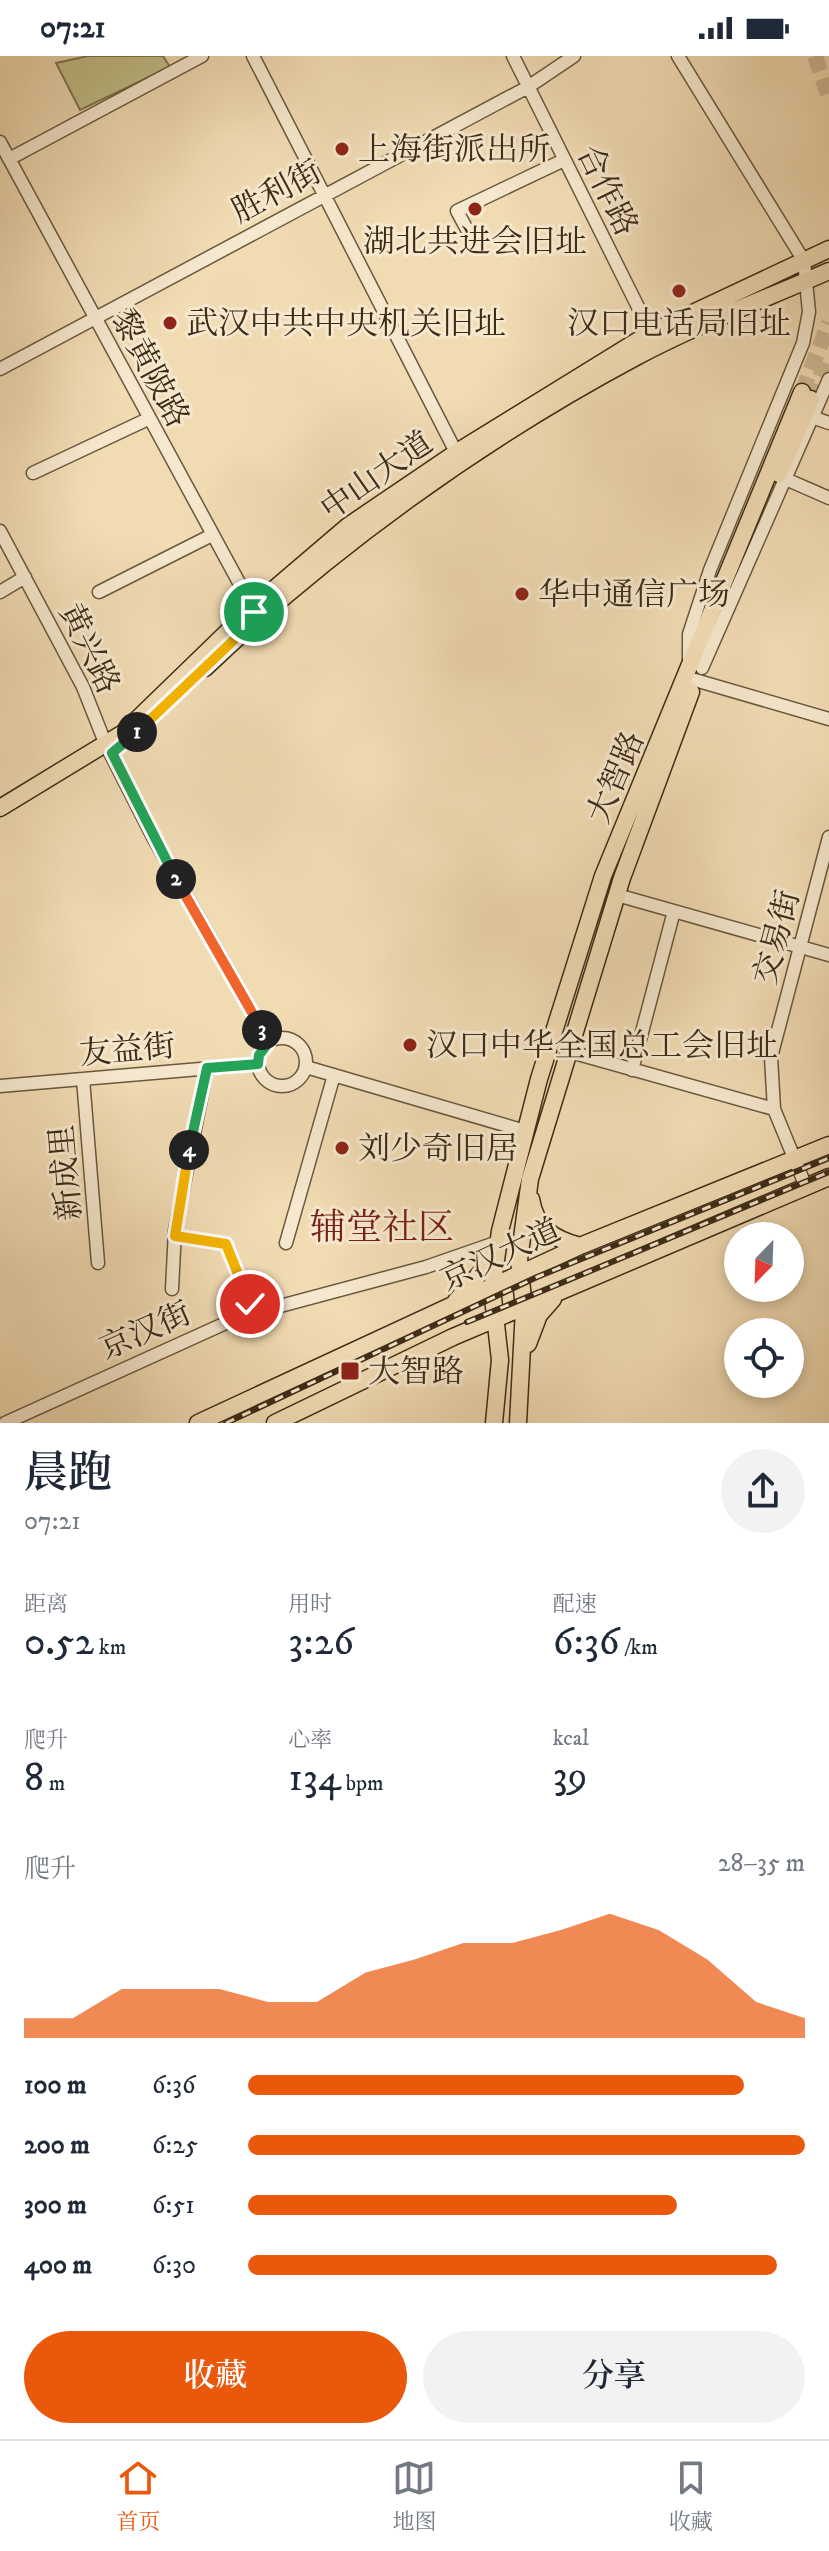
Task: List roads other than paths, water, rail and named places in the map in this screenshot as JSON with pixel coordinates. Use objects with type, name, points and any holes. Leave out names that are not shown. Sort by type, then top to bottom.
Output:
[{"type":"main road","name":"中山大道","points":[[0,821],[109,749],[255,612],[459,458],[559,402],[654,339],[829,249]]},
{"type":"main road","name":"中山大道","points":[[654,339],[829,271]]},
{"type":"main road","name":"大智路","points":[[494,1423],[500,1360],[492,1289],[500,1231],[525,1131],[603,876],[695,673],[782,477],[807,396],[695,673],[617,895],[567,1051],[530,1179],[519,1275],[524,1309],[522,1377]]},
{"type":"main road","name":"中山大道","points":[[0,808],[109,749]]},
{"type":"main road","name":"京汉大道","points":[[198,1423],[580,1246],[829,1145]]},
{"type":"main road","name":"京汉大道","points":[[275,1423],[453,1337],[829,1177]]},
{"type":"main road","points":[[530,1179],[532,1206],[538,1224],[554,1237],[580,1246]]},
{"type":"main road","points":[[446,1310],[482,1271],[495,1243]]},
{"type":"main road","points":[[518,1423],[528,1345],[539,1315],[568,1287]]},
{"type":"street","points":[[9,159],[202,56]]},
{"type":"street","points":[[253,56],[459,458]]},
{"type":"street","name":"合作路","points":[[513,56],[654,339]]},
{"type":"street","name":"胜利街","points":[[0,369],[94,316],[528,87],[574,56]]},
{"type":"street","points":[[678,56],[804,261]]},
{"type":"street","name":"黎黄陂路","points":[[0,142],[255,612]]},
{"type":"street","points":[[477,248],[457,211],[564,160]]},
{"type":"street","name":"大智路","points":[[695,673],[689,634],[710,570],[803,343],[809,312],[804,261]]},
{"type":"street","name":"大智路","points":[[782,477],[829,379]]},
{"type":"street","points":[[812,417],[829,423]]},
{"type":"street","points":[[33,473],[148,419]]},
{"type":"street","points":[[782,477],[829,498]]},
{"type":"street","name":"黄兴路","points":[[0,531],[83,687],[109,749],[153,837],[269,1042]]},
{"type":"street","points":[[99,592],[212,535]]},
{"type":"street","points":[[0,592],[25,577]]},
{"type":"street","points":[[695,673],[829,719]]},
{"type":"street","name":"交易街","points":[[806,1187],[774,1109],[771,1057],[829,837]]},
{"type":"street","points":[[617,895],[829,955]]},
{"type":"street","points":[[632,1070],[674,911]]},
{"type":"street","points":[[283,1038],[299,1044],[307,1059],[306,1067],[295,1083],[279,1086],[265,1079],[258,1064],[259,1055],[269,1042],[283,1038]]},
{"type":"street","points":[[567,1051],[774,1109]]},
{"type":"street","name":"友益街","points":[[0,1086],[258,1064]]},
{"type":"street","points":[[306,1067],[525,1131]]},
{"type":"street","points":[[172,1289],[175,1236],[207,1068]]},
{"type":"street","points":[[286,1243],[334,1075]]},
{"type":"street","name":"新成里","points":[[83,1079],[98,1263]]},
{"type":"street","points":[[175,1236],[226,1244],[254,1312]]},
{"type":"street","name":"京汉街","points":[[5,1423],[162,1349],[254,1312],[426,1267],[495,1243]]},
{"type":"tunnel","points":[[815,56],[829,97]]},
{"type":"tunnel","points":[[802,392],[829,323]]},
{"type":"tunnel","points":[[811,399],[826,363]]},
{"type":"railway","points":[[226,1423],[537,1277],[829,1158]]},
{"type":"railway","points":[[467,1322],[829,1172]]},
{"type":"place","name":"上海街派出所","points":[[342,149]]},
{"type":"place","name":"湖北共进会旧址","points":[[475,209]]},
{"type":"place","name":"汉口电话局旧址","points":[[679,291]]},
{"type":"place","name":"武汉中共中央机关旧址","points":[[170,323]]},
{"type":"place","name":"华中通信广场","points":[[522,594]]},
{"type":"place","name":"汉口中华全国总工会旧址","points":[[410,1045]]},
{"type":"place","name":"刘少奇旧居","points":[[342,1148]]},
{"type":"place","name":"大智路","points":[[350,1371]]},
{"type":"district","name":"辅堂社区","points":[[382,1226]]}]
